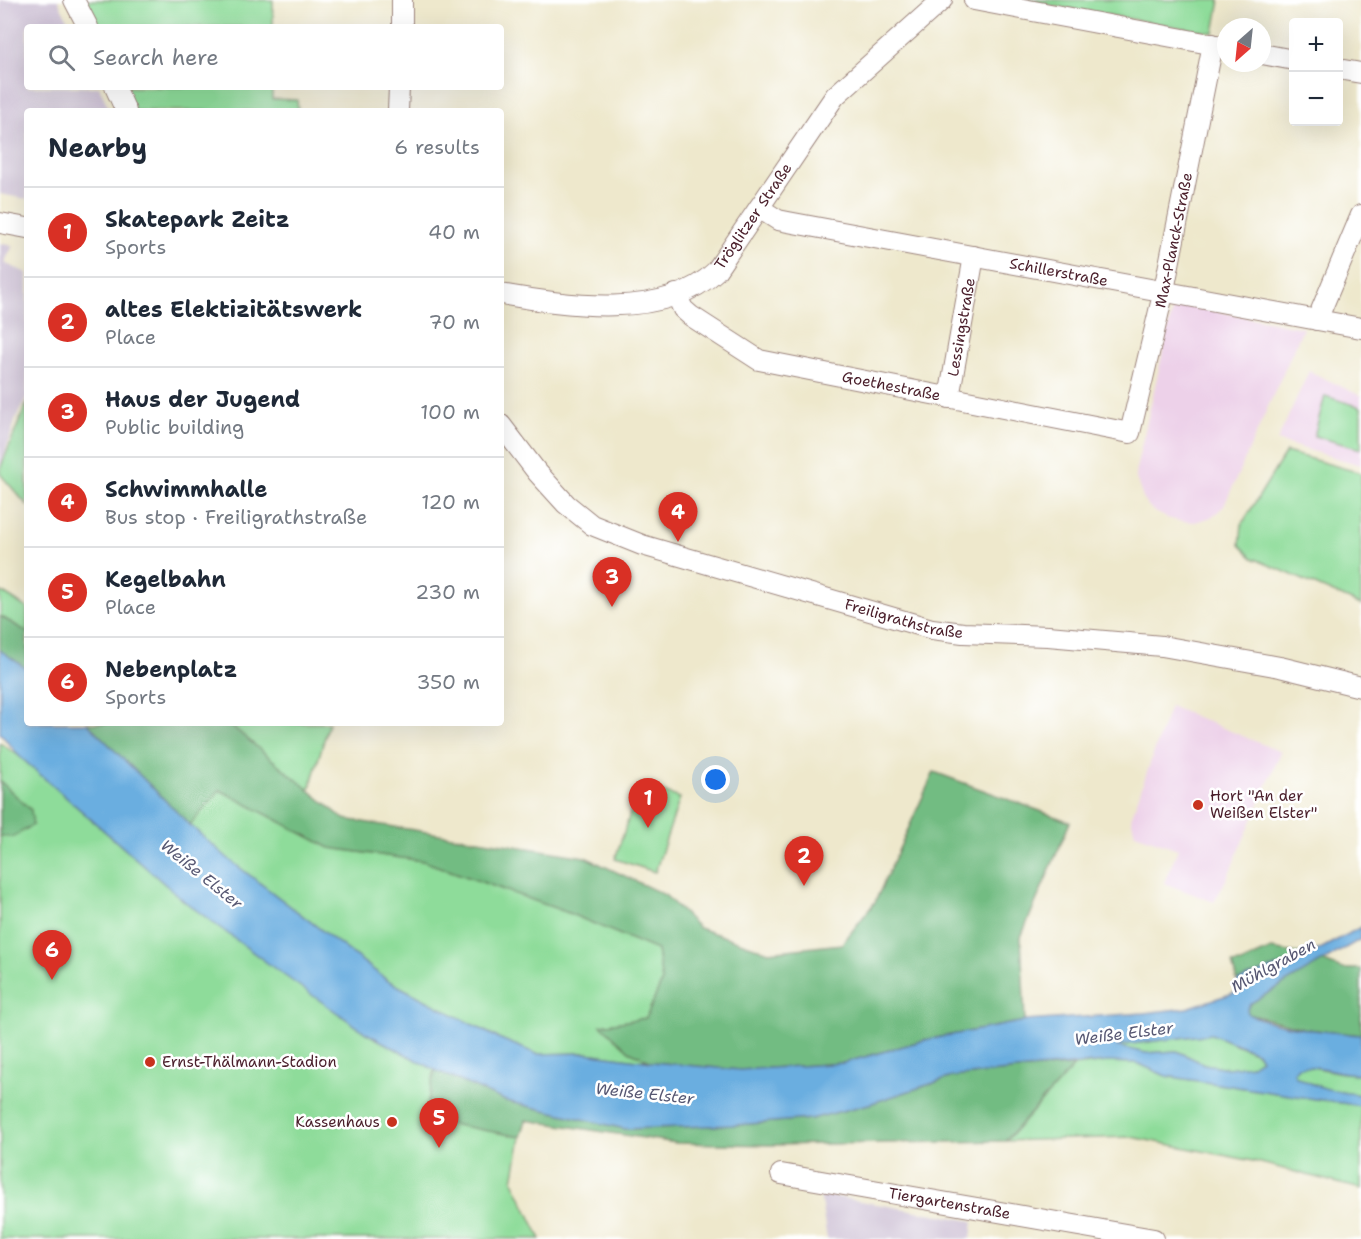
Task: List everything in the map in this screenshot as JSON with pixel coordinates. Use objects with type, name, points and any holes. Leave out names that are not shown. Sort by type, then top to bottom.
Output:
[{"type":"street","points":[[74,0],[86,24]]},
{"type":"street","points":[[402,0],[402,24]]},
{"type":"street","name":"Tröglitzer Straße","points":[[504,295],[557,304],[586,306],[648,302],[699,285],[716,271],[835,96],[942,0]]},
{"type":"street","points":[[974,0],[1217,46]]},
{"type":"street","name":"Max-Planck-Straße","points":[[1130,434],[1217,55]]},
{"type":"street","points":[[1271,56],[1289,59]]},
{"type":"street","points":[[1343,70],[1361,73]]},
{"type":"street","points":[[116,90],[125,108]]},
{"type":"street","points":[[398,108],[399,90]]},
{"type":"street","name":"Schillerstraße","points":[[759,208],[778,220],[788,222],[1361,328]]},
{"type":"street","points":[[1317,320],[1361,215]]},
{"type":"street","points":[[0,223],[24,227]]},
{"type":"street","name":"Lessingstraße","points":[[949,398],[974,256]]},
{"type":"street","name":"Goethestraße","points":[[676,294],[683,309],[691,316],[759,360],[1130,434]]},
{"type":"street","name":"Freiligrathstraße","points":[[504,429],[537,472],[566,504],[592,525],[642,546],[932,629],[1162,646],[1280,667],[1361,687]]},
{"type":"street","name":"Tiergartenstraße","points":[[781,1174],[1154,1239]]},
{"type":"shaded area","points":[[0,0],[58,0],[70,24],[24,24],[24,90],[100,90],[109,108],[24,108],[24,198],[0,194]]},
{"type":"shaded area","points":[[0,243],[13,246],[4,263],[24,272],[24,402],[16,418],[0,468]]},
{"type":"shaded area","points":[[1174,303],[1303,328],[1224,506],[1212,517],[1195,522],[1167,518],[1153,511],[1144,501],[1136,478]]},
{"type":"shaded area","points":[[1309,371],[1361,396],[1361,465],[1277,441]]},
{"type":"shaded area","name":"Hort \"An der Weißen Elster\"","points":[[1170,706],[1281,752],[1227,878],[1214,902],[1164,883],[1178,849],[1135,834],[1131,818]]},
{"type":"shaded area","points":[[820,1194],[973,1221],[971,1239],[827,1239]]},
{"type":"green space","points":[[81,0],[273,0],[273,24],[93,24]]},
{"type":"green space","points":[[1018,0],[1220,0],[1214,33]]},
{"type":"green space","points":[[124,90],[272,90],[272,99],[297,100],[298,108],[134,108]]},
{"type":"green space","points":[[1325,396],[1361,407],[1361,449],[1314,436]]},
{"type":"green space","points":[[24,409],[24,502],[0,474]]},
{"type":"green space","points":[[1286,452],[1361,473],[1361,605],[1253,558],[1240,545],[1242,524]]},
{"type":"green space","points":[[0,591],[24,606],[24,630],[0,616]]},
{"type":"green space","points":[[0,616],[24,630],[24,667],[0,650]]},
{"type":"green space","points":[[90,726],[232,726],[344,819],[585,857],[665,895],[699,928],[769,952],[842,944],[875,902],[934,772],[1070,822],[1021,937],[1025,1021],[925,1040],[843,1063],[740,1070],[652,1062],[629,1051],[601,1025],[646,1018],[662,981],[657,950],[566,912],[423,861],[330,848],[220,790],[190,825]]},
{"type":"green space","points":[[232,726],[328,726],[309,791]]},
{"type":"green space","name":"Ernst-Thälmann-Stadion","points":[[0,743],[19,756],[184,901],[366,1033],[435,1070],[424,1119],[521,1137],[513,1181],[541,1239],[0,1239],[0,836],[13,837],[31,810],[0,781]]},
{"type":"green space","points":[[0,781],[31,810],[33,825],[13,837],[0,836]]},
{"type":"green space","points":[[640,784],[680,798],[655,872],[615,859]]},
{"type":"green space","points":[[220,790],[330,848],[423,861],[566,912],[657,950],[662,981],[646,1018],[602,1025],[629,1051],[652,1062],[586,1053],[537,1054],[498,1038],[387,980],[231,861],[190,825]]},
{"type":"green space","points":[[1271,949],[1309,955],[1237,981],[1232,964],[1241,963]]},
{"type":"green space","points":[[1322,961],[1342,969],[1361,969],[1361,1035],[1307,1029],[1248,1014],[1247,1009],[1251,1003]]},
{"type":"green space","points":[[1211,1034],[1257,1053],[1261,1059],[1252,1065],[1228,1068],[1204,1064],[1177,1051],[1146,1053],[1114,1046]]},
{"type":"green space","points":[[1107,1062],[1137,1063],[1166,1076],[1361,1106],[1361,1189],[1253,1161],[1131,1137],[1006,1141],[1074,1066]]},
{"type":"green space","points":[[1074,1066],[1005,1141],[770,1145],[676,1143],[526,1120],[521,1137],[424,1119],[435,1070],[506,1101],[625,1129],[736,1125],[811,1119],[869,1104],[952,1077]]},
{"type":"green space","points":[[1307,1066],[1361,1074],[1361,1095],[1327,1089],[1295,1076],[1294,1072],[1298,1067]]},
{"type":"water","name":"Weiße Elster","points":[[0,650],[24,667],[24,726],[90,726],[190,825],[231,861],[387,980],[498,1038],[537,1054],[586,1053],[740,1070],[843,1063],[925,1040],[1025,1021],[1187,1008],[1240,991],[1237,981],[1309,955],[1361,927],[1361,939],[1251,1003],[1247,1009],[1248,1014],[1275,1023],[1303,1029],[1361,1035],[1361,1074],[1306,1066],[1298,1067],[1294,1072],[1295,1076],[1319,1086],[1361,1095],[1361,1106],[1166,1076],[1137,1063],[1107,1062],[952,1077],[869,1104],[811,1119],[736,1125],[625,1129],[506,1101],[435,1070],[366,1033],[278,971],[184,901],[19,756],[0,733]],"holes":[[[1211,1034],[1257,1052],[1261,1059],[1252,1065],[1228,1068],[1204,1064],[1177,1051],[1146,1053],[1116,1046]]]},
{"type":"place","name":"Schwimmhalle","points":[[678,542]]},
{"type":"place","name":"Haus der Jugend","points":[[612,607]]},
{"type":"place","name":"Hort \"An der Weißen Elster\"","points":[[1198,805]]},
{"type":"place","name":"Skatepark Zeitz","points":[[648,828]]},
{"type":"place","name":"altes Elektizitätswerk","points":[[804,886]]},
{"type":"place","name":"Nebenplatz","points":[[52,980]]},
{"type":"place","name":"Ernst-Thälmann-Stadion","points":[[150,1062]]},
{"type":"place","name":"Kassenhaus","points":[[392,1122]]},
{"type":"place","name":"Kegelbahn","points":[[439,1148]]},
{"type":"water label","name":"Mühlgraben","points":[[1273,965]]}]
